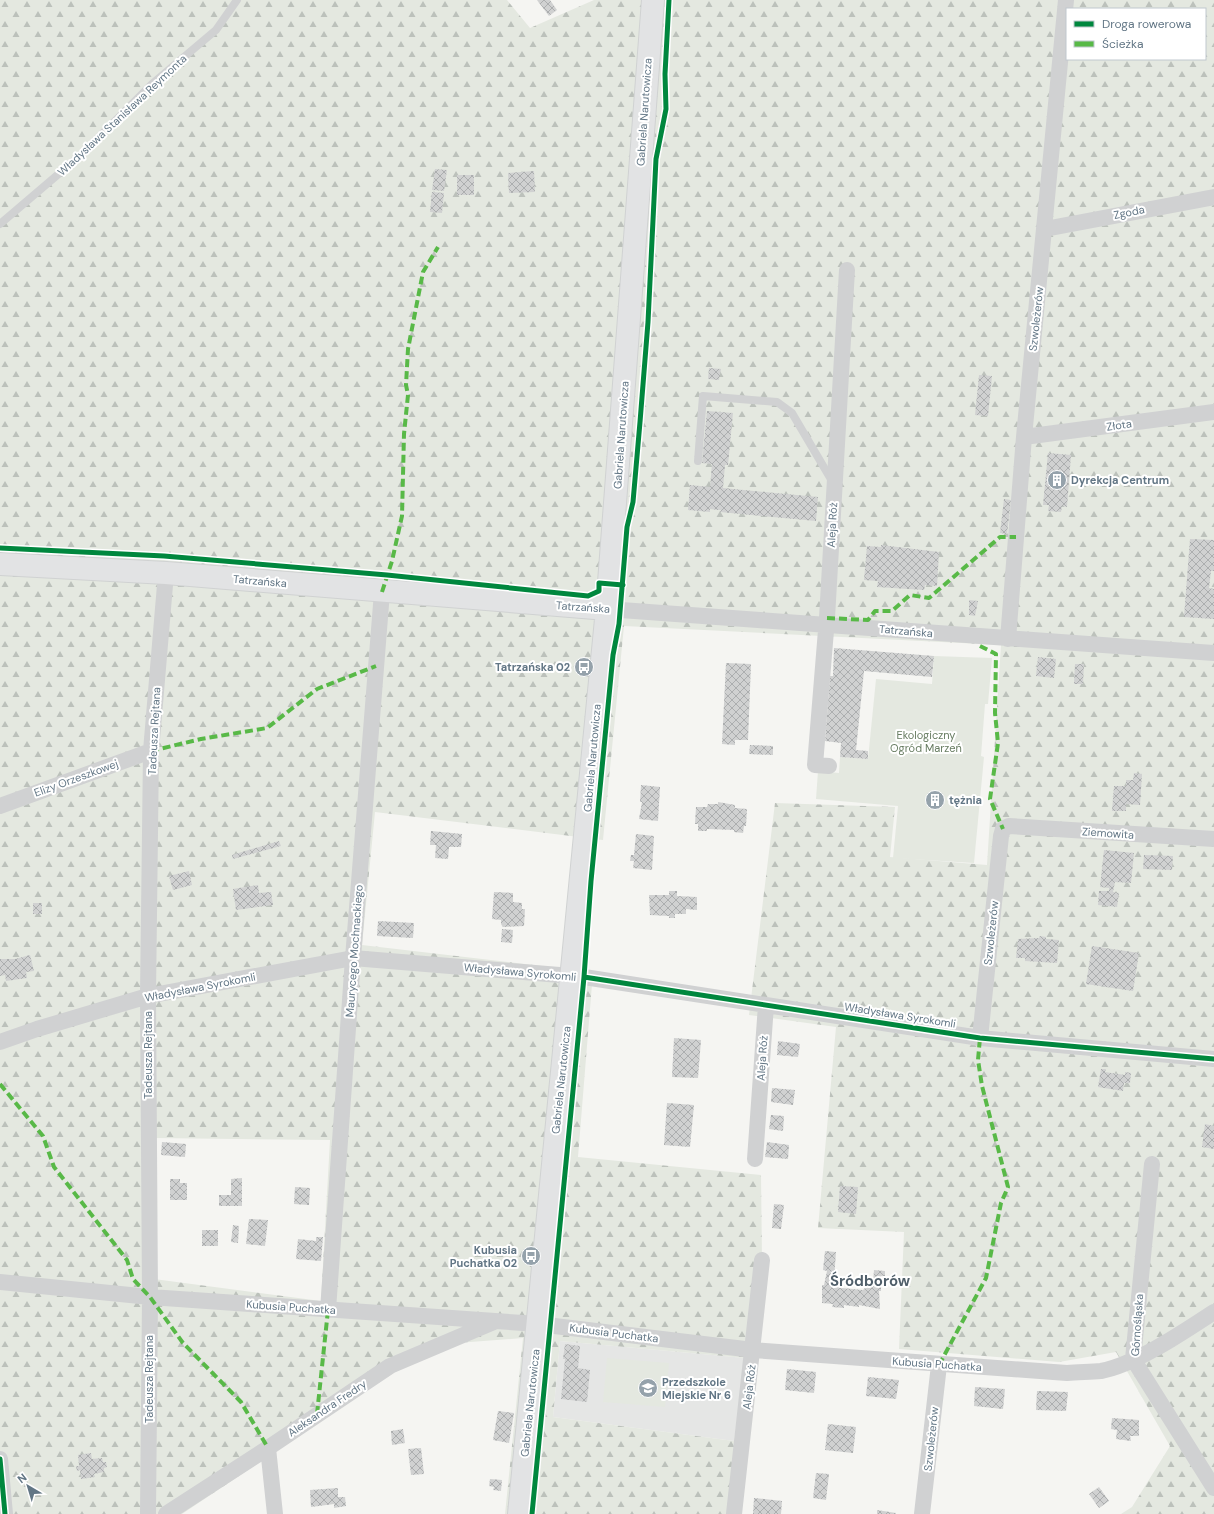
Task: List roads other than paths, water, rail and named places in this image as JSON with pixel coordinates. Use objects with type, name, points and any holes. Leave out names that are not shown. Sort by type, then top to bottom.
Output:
[{"type":"street","name":"Gabriela Narutowicza","points":[[519,1514],[607,609],[653,0]]},
{"type":"street","name":"Szwoleżerów","points":[[1008,639],[1024,438],[1066,0]]},
{"type":"street","name":"Zgoda","points":[[1045,229],[1214,196]]},
{"type":"street","name":"Aleja Róż","points":[[829,766],[815,765],[826,624],[847,270]]},
{"type":"street","name":"Złota","points":[[1024,438],[1214,412]]},
{"type":"street","name":"Tatrzańska","points":[[0,564],[166,573],[382,592],[607,609],[826,624],[1008,639],[1214,652]]},
{"type":"street","name":"Tadeusza Rejtana","points":[[148,1514],[150,1297],[148,996],[152,750],[166,573]]},
{"type":"street","name":"Maurycego Mochnackiego","points":[[328,1310],[353,958],[382,592]]},
{"type":"street","name":"Elizy Orzeszkowej","points":[[0,806],[152,750]]},
{"type":"street","name":"Ziemowita","points":[[1003,829],[1009,826],[1214,839]]},
{"type":"street","name":"Szwoleżerów","points":[[980,1038],[1001,836],[1003,829]]},
{"type":"street","name":"Władysława Syrokomli","points":[[0,1042],[37,1029],[148,996],[353,958],[572,976],[980,1038],[1214,1059]]},
{"type":"street","name":"Aleja Róż","points":[[755,1159],[766,1005]]},
{"type":"street","name":"Górnośląska","points":[[1152,1164],[1133,1359],[1214,1488]]},
{"type":"street","name":"Aleja Róż","points":[[734,1514],[762,1260]]},
{"type":"street","name":"Kubusia Puchatka","points":[[0,1282],[150,1297],[328,1310],[498,1320],[753,1350],[939,1365],[1067,1373],[1103,1370],[1133,1359],[1174,1338],[1214,1312]]},
{"type":"street","name":"Aleksandra Fredry","points":[[166,1514],[390,1366],[498,1320]]},
{"type":"street","name":"Szwoleżerów","points":[[922,1514],[939,1365]]},
{"type":"street","points":[[268,1448],[275,1514]]},
{"type":"street","points":[[0,1459],[5,1514]]},
{"type":"lane","name":"Władysława Stanisława Reymonta","points":[[0,224],[82,154],[152,84],[216,30],[237,0]]},
{"type":"lane","points":[[698,461],[703,396],[777,402],[792,413],[834,485]]},
{"type":"place","name":"Dyrekcja Centrum","points":[[1057,480]]},
{"type":"place","name":"Tatrzańska 02","points":[[584,667]]},
{"type":"place","name":"tężnia","points":[[935,800]]},
{"type":"place","name":"Kubusia Puchatka 02","points":[[531,1256]]},
{"type":"place","name":"Przedszkole Miejskie Nr 6","points":[[648,1388]]},
{"type":"district","name":"Śródborów","points":[[870,1281]]},
{"type":"park label","name":"Ekologiczny Ogród Marzeń","points":[[926,741]]}]
